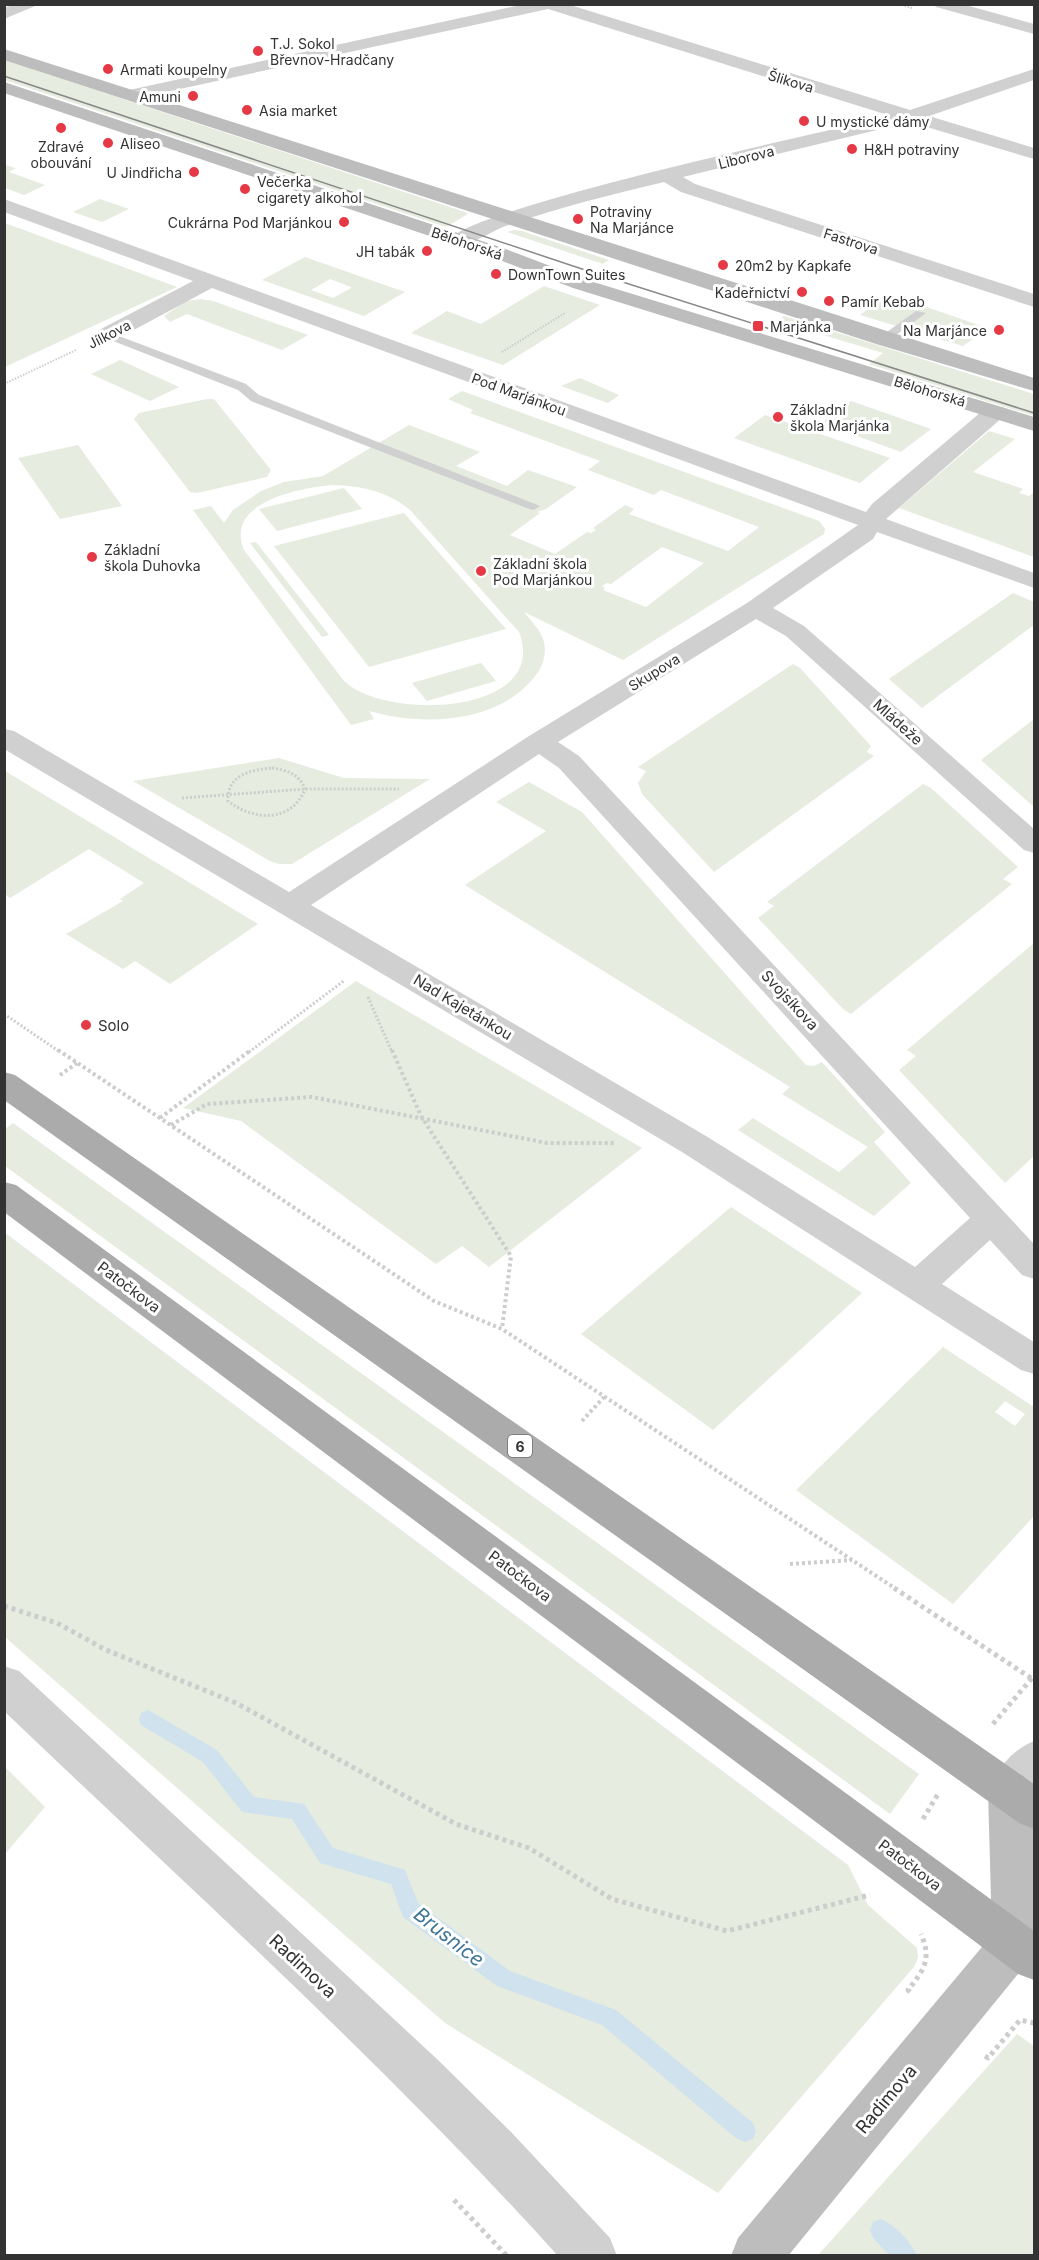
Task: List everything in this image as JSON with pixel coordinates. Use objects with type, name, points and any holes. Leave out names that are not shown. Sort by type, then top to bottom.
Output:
[{"type":"main road","name":"6","points":[[4,1083],[1026,1787]]},
{"type":"main road","name":"Patočkova","points":[[4,1194],[1028,1946]]},
{"type":"street","points":[[4,14],[32,4]]},
{"type":"street","points":[[942,4],[1035,29]]},
{"type":"street","points":[[129,94],[549,5]]},
{"type":"street","name":"Šlikova","points":[[549,5],[907,117],[1035,154]]},
{"type":"street","points":[[4,54],[884,339],[1035,385]]},
{"type":"street","name":"Liborova","points":[[459,240],[508,218],[547,205],[907,117],[1035,74]]},
{"type":"street","name":"Bělohorská","points":[[4,87],[459,240],[591,287],[1035,424]]},
{"type":"street","name":"Fastrova","points":[[669,177],[688,188],[1035,301]]},
{"type":"street","name":"Pod Marjánkou","points":[[4,205],[1035,581]]},
{"type":"street","name":"Jílkova","points":[[106,335],[211,280]]},
{"type":"street","name":"Skupova","points":[[290,905],[539,742],[756,608],[864,534],[880,508],[995,412]]},
{"type":"street","name":"Mládeže","points":[[756,608],[795,631],[1035,844]]},
{"type":"street","name":"Nad Kajetánkou","points":[[4,737],[694,1144],[916,1287],[1035,1360]]},
{"type":"street","name":"Svojsíkova","points":[[539,742],[569,762],[1035,1266]]},
{"type":"street","points":[[916,1287],[992,1218]]},
{"type":"street","name":"Radimova","points":[[4,1684],[429,2085],[495,2150],[592,2256]]},
{"type":"street","points":[[1026,1787],[1028,1946]]},
{"type":"street","name":"Radimova","points":[[756,2256],[1028,1946]]},
{"type":"lane","points":[[884,339],[920,313]]},
{"type":"lane","points":[[106,335],[242,387],[255,398],[534,506]]},
{"type":"path","name":"Jílkova","points":[[4,384],[106,335]]},
{"type":"path","points":[[259,769],[279,769],[296,774],[303,781],[305,789],[299,804],[284,812],[266,816],[243,812],[228,801],[227,793],[236,778],[259,769]]},
{"type":"path","points":[[180,798],[305,789],[404,789]]},
{"type":"path","points":[[160,1118],[353,974]]},
{"type":"path","points":[[363,989],[421,1116],[511,1256],[502,1329]]},
{"type":"path","points":[[4,1014],[434,1301],[502,1329],[1033,1679],[989,1729]]},
{"type":"path","points":[[171,1125],[207,1104],[312,1097],[421,1116],[547,1143],[694,1144]]},
{"type":"path","points":[[582,1420],[604,1396]]},
{"type":"path","points":[[790,1563],[852,1560]]},
{"type":"path","points":[[4,1606],[57,1623],[106,1650],[236,1702],[456,1824],[529,1848],[612,1899],[727,1931],[870,1895],[879,1901]]},
{"type":"path","points":[[921,1822],[945,1783]]},
{"type":"path","points":[[912,1928],[921,1934],[929,1950],[928,1965],[908,1990],[915,1996]]},
{"type":"path","points":[[978,2050],[988,2058],[1020,2020],[1035,2023]]},
{"type":"path","points":[[454,2200],[507,2256]]},
{"type":"shaded area","points":[[5,60],[468,214],[446,227],[5,80]]},
{"type":"shaded area","points":[[5,165],[16,168],[9,172],[45,185],[24,195],[5,188]]},
{"type":"shaded area","points":[[100,199],[129,209],[102,222],[73,212]]},
{"type":"shaded area","points":[[5,223],[177,287],[5,367]]},
{"type":"shaded area","points":[[514,230],[609,260],[603,264],[507,232]]},
{"type":"shaded area","points":[[305,257],[405,292],[364,316],[262,280]],"holes":[[[330,279],[351,287],[333,298],[311,290]]]},
{"type":"shaded area","points":[[544,286],[600,305],[503,365],[411,333],[447,311],[481,324]]},
{"type":"shaded area","points":[[895,296],[987,328],[984,331],[977,329],[971,333],[977,336],[963,346],[860,315],[885,297],[892,299]]},
{"type":"shaded area","points":[[201,299],[213,301],[308,335],[282,350],[187,314],[170,322],[164,316],[186,301]]},
{"type":"shaded area","points":[[784,316],[1034,394],[1034,416],[869,364],[883,353],[777,321]]},
{"type":"shaded area","points":[[120,360],[179,387],[150,401],[91,374]]},
{"type":"shaded area","points":[[580,378],[619,395],[608,403],[561,386]]},
{"type":"shaded area","points":[[462,391],[819,521],[825,529],[824,534],[623,660],[524,612],[541,634],[545,652],[539,671],[516,695],[498,706],[456,718],[411,719],[369,711],[374,719],[351,725],[193,510],[211,506],[224,523],[233,510],[261,491],[284,482],[323,476],[409,425],[480,452],[456,466],[507,486],[528,470],[577,487],[546,509],[537,512],[540,513],[510,535],[555,554],[587,532],[591,533],[596,530],[593,528],[625,505],[634,509],[629,514],[728,551],[759,527],[661,490],[654,495],[588,470],[600,461],[470,413],[473,410],[448,399]],"holes":[[[332,485],[384,494],[411,511],[519,632],[522,659],[511,680],[489,694],[460,703],[427,705],[394,702],[365,694],[344,681],[244,550],[241,534],[245,520],[255,509],[268,501],[285,494]],[[662,547],[704,563],[646,607],[603,590],[605,588],[602,586],[607,583],[611,584]]]},
{"type":"shaded area","points":[[214,399],[271,470],[267,477],[197,493],[190,492],[134,419],[139,413]]},
{"type":"shaded area","points":[[851,401],[931,429],[901,452],[821,423]]},
{"type":"shaded area","points":[[765,415],[890,458],[860,483],[734,438]]},
{"type":"shaded area","points":[[989,431],[1015,439],[973,472],[1023,489],[1019,493],[1029,496],[1034,492],[1034,557],[899,508]]},
{"type":"shaded area","points":[[78,445],[122,506],[60,519],[18,458]]},
{"type":"shaded area","points":[[344,488],[362,509],[277,531],[259,509]]},
{"type":"shaded area","points":[[404,513],[506,629],[369,667],[274,546]]},
{"type":"shaded area","points":[[256,542],[329,635],[322,637],[250,543]]},
{"type":"shaded area","points":[[1013,593],[1034,602],[1034,625],[922,708],[889,679]]},
{"type":"shaded area","points":[[481,663],[496,681],[427,701],[412,683]]},
{"type":"shaded area","points":[[793,664],[800,668],[871,746],[867,752],[874,756],[714,872],[642,794],[638,783],[646,771],[638,767]]},
{"type":"shaded area","points":[[1034,719],[1034,807],[981,760]]},
{"type":"shaded area","points":[[279,758],[344,778],[430,779],[292,864],[270,861],[133,781]]},
{"type":"shaded area","points":[[4,771],[258,924],[170,984],[135,961],[123,969],[66,934],[123,901],[120,899],[144,883],[89,849],[10,898],[5,894]]},
{"type":"shaded area","points":[[529,782],[582,812],[806,1065],[814,1066],[822,1062],[885,1132],[874,1142],[911,1183],[874,1216],[738,1130],[753,1118],[839,1172],[868,1147],[782,1094],[790,1087],[465,885],[546,831],[496,802]]},
{"type":"shaded area","points":[[923,784],[931,788],[1018,867],[1003,879],[1012,884],[851,1014],[843,1009],[758,918],[774,906],[767,902]]},
{"type":"shaded area","points":[[1034,943],[1034,1156],[1005,1183],[899,1070],[916,1056],[907,1050]]},
{"type":"shaded area","points":[[356,981],[642,1148],[489,1267],[462,1246],[436,1264],[241,1121],[183,1108]]},
{"type":"shaded area","points":[[13,1123],[919,1774],[890,1814],[5,1166],[5,1129]]},
{"type":"shaded area","points":[[731,1207],[862,1293],[713,1430],[581,1334]]},
{"type":"shaded area","points":[[4,1232],[848,1865],[868,1905],[917,1948],[918,1958],[914,1967],[718,2193],[445,2023],[5,1637]]},
{"type":"shaded area","points":[[943,1347],[1034,1407],[1034,1516],[953,1604],[796,1490]],"holes":[[[1005,1401],[1025,1414],[1015,1426],[995,1412]]]},
{"type":"shaded area","points":[[5,1767],[45,1807],[5,1854]]},
{"type":"shaded area","points":[[1017,2034],[1034,2046],[1034,2255],[818,2255]]},
{"type":"waterway","name":"Brusnice","points":[[148,1719],[210,1756],[249,1806],[297,1810],[327,1856],[398,1877],[410,1910],[504,1979],[609,2017],[745,2131]]},
{"type":"waterway","name":"Brusnice","points":[[881,2230],[906,2256]]},
{"type":"tram line","points":[[4,76],[588,271],[1034,413]]},
{"type":"place","name":"T.J. Sokol Břevnov-Hradčany","points":[[258,51]]},
{"type":"place","name":"Armati koupelny","points":[[108,69]]},
{"type":"place","name":"Amuni","points":[[193,96]]},
{"type":"place","name":"Asia market","points":[[247,110]]},
{"type":"place","name":"U mystické dámy","points":[[804,121]]},
{"type":"place","name":"Zdravé obouvání","points":[[61,128]]},
{"type":"place","name":"Aliseo","points":[[108,143]]},
{"type":"place","name":"H&H potraviny","points":[[852,149]]},
{"type":"place","name":"U Jindřicha","points":[[194,172]]},
{"type":"place","name":"Večerka cigarety alkohol","points":[[245,189]]},
{"type":"place","name":"Potraviny Na Marjánce","points":[[578,219]]},
{"type":"place","name":"Cukrárna Pod Marjánkou","points":[[344,222]]},
{"type":"place","name":"JH tabák","points":[[427,251]]},
{"type":"place","name":"20m2 by Kapkafe","points":[[723,265]]},
{"type":"place","name":"DownTown Suites","points":[[496,274]]},
{"type":"place","name":"Kadeřnictví","points":[[802,292]]},
{"type":"place","name":"Pamír Kebab","points":[[829,301]]},
{"type":"place","name":"Marjánka","points":[[758,326]]},
{"type":"place","name":"Na Marjánce","points":[[999,330]]},
{"type":"place","name":"Základní škola Marjánka","points":[[778,417]]},
{"type":"place","name":"Základní škola Duhovka","points":[[92,557]]},
{"type":"place","name":"Základní škola Pod Marjánkou","points":[[481,571]]},
{"type":"place","name":"Solo","points":[[86,1025]]}]
